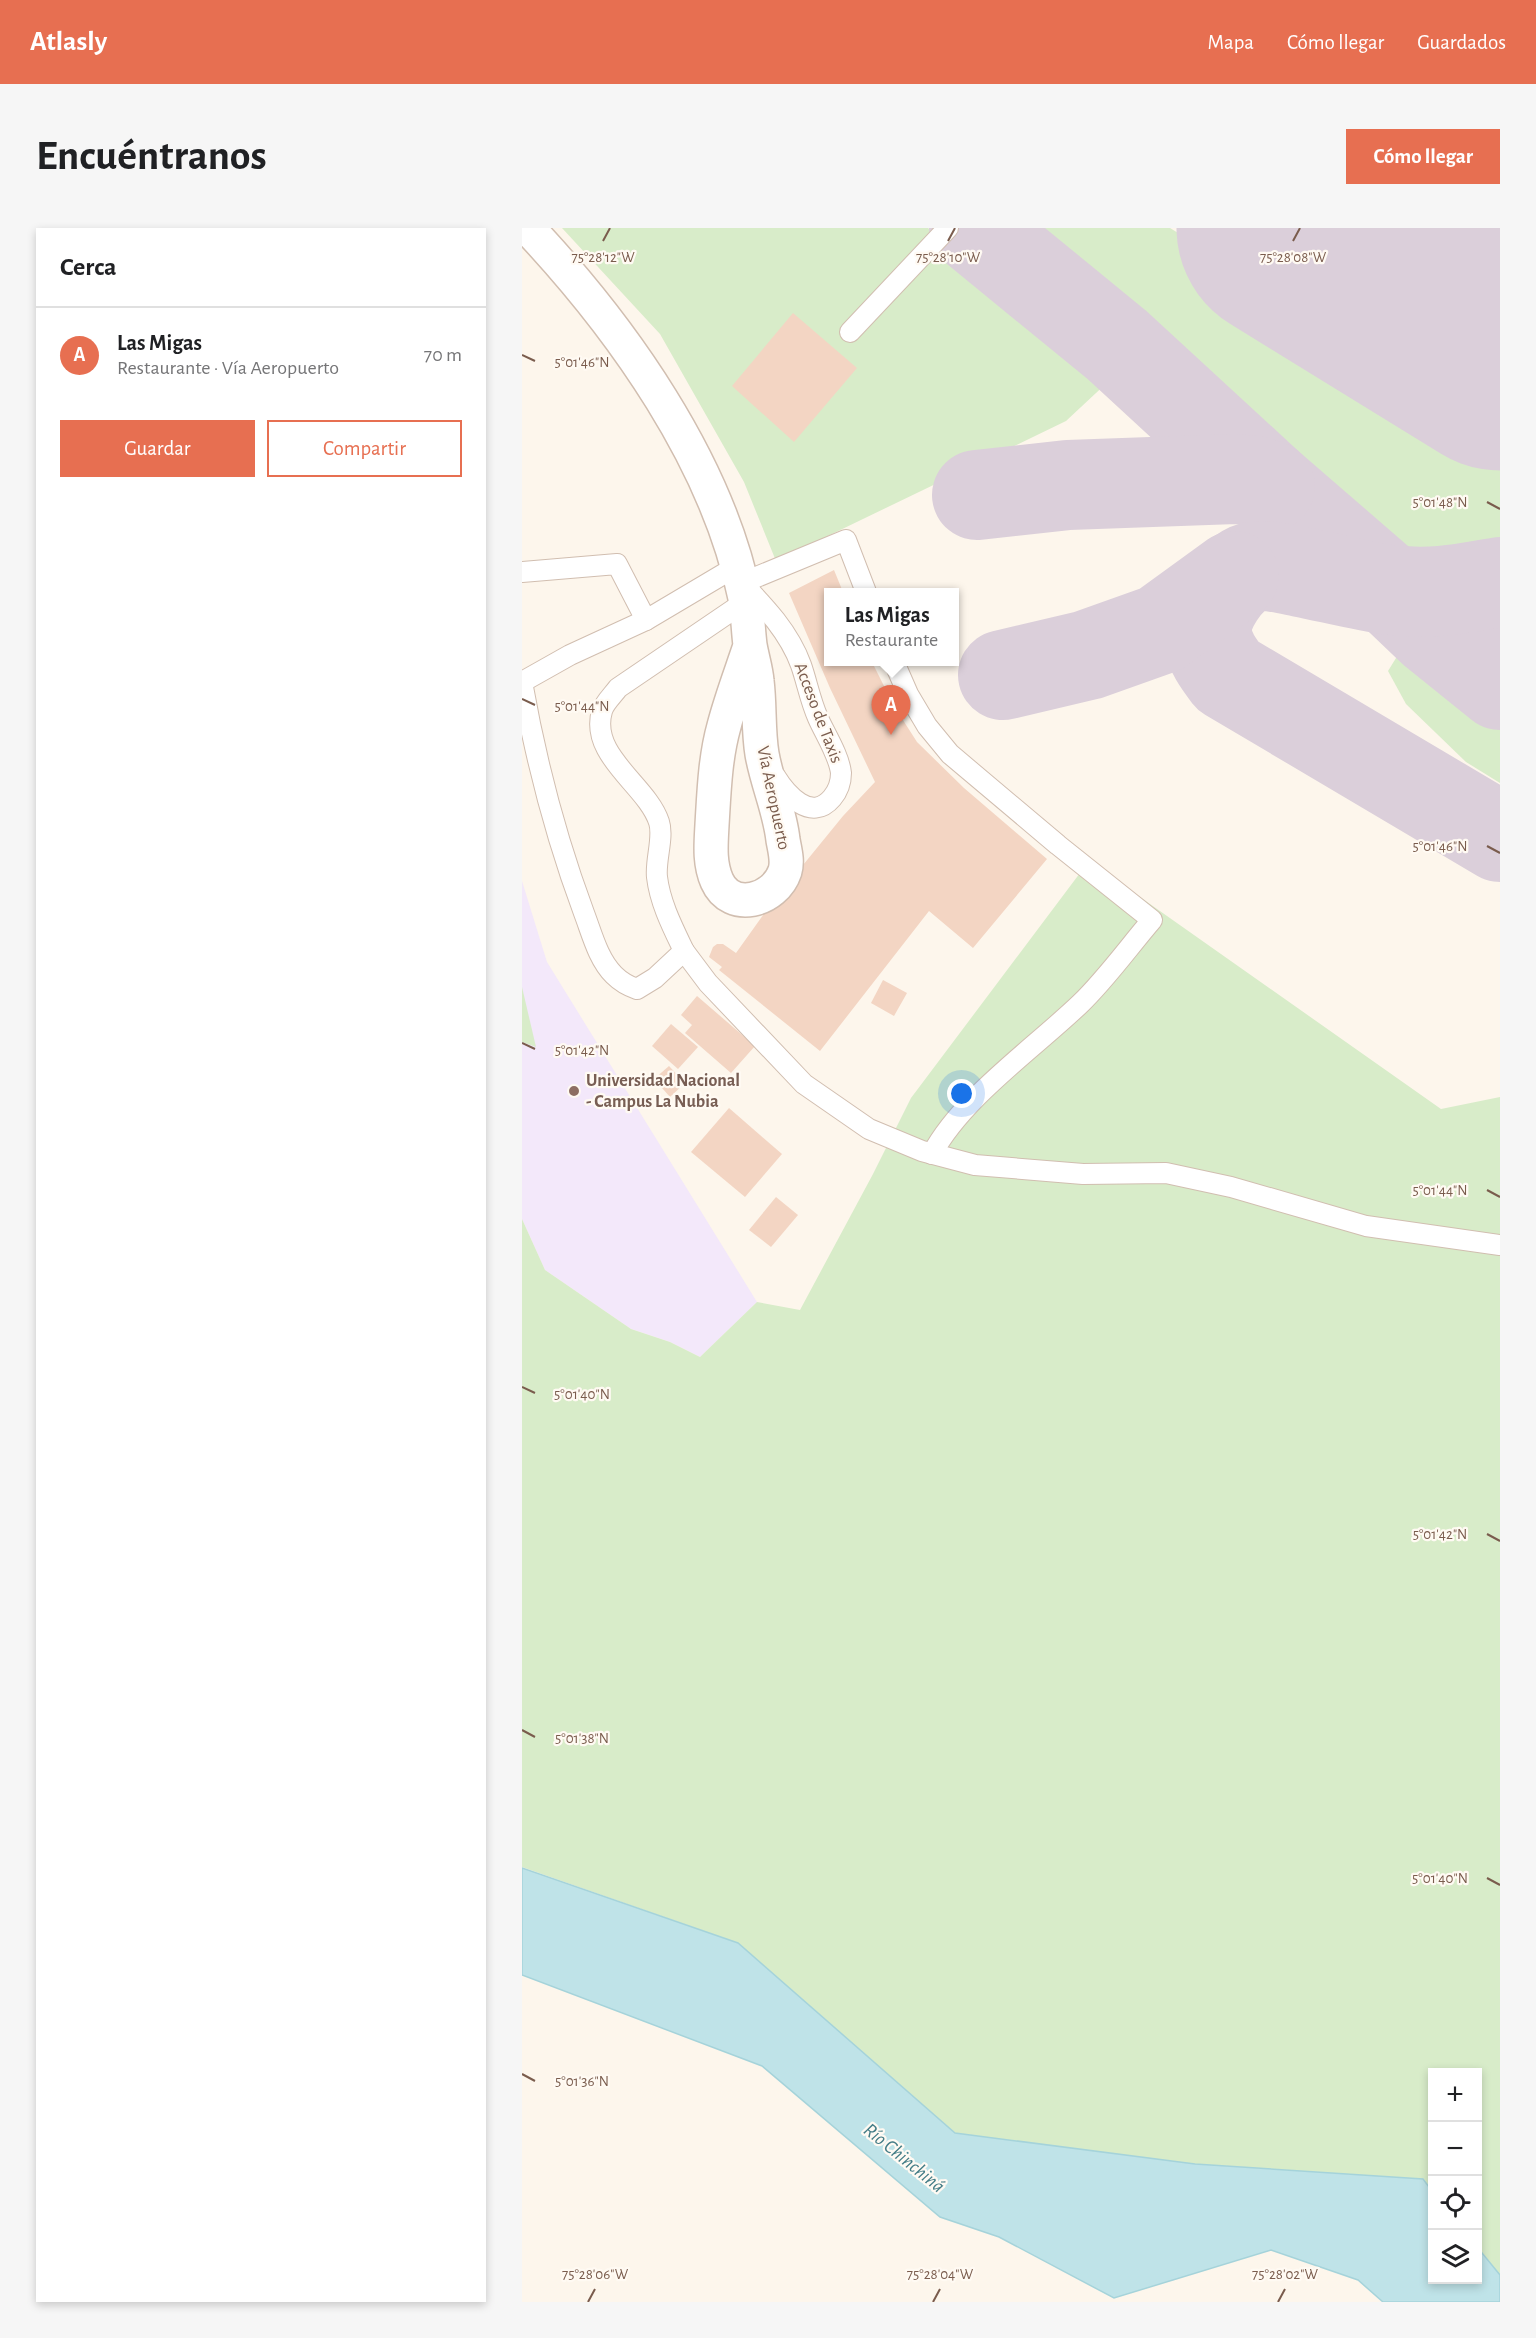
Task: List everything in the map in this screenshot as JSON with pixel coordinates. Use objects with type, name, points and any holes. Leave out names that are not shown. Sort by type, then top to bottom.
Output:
[{"type":"street","name":"Vía Aeropuerto","points":[[528,228],[574,280],[626,347],[704,474],[730,539],[741,583],[757,680],[762,756],[783,834],[786,869],[780,881],[771,890],[750,901],[739,901],[722,890],[716,878],[711,864],[711,834],[714,782],[724,726],[750,646]]},
{"type":"lane","points":[[850,332],[948,228]]},
{"type":"lane","points":[[684,951],[655,978],[637,989],[626,985],[613,974],[602,957],[574,886],[547,801],[522,682],[570,655],[646,620],[846,540],[864,588]]},
{"type":"lane","points":[[522,572],[617,564],[646,620]]},
{"type":"lane","points":[[741,583],[618,688],[603,709],[600,726],[607,750],[659,822],[657,878],[668,915],[684,951],[708,983],[804,1084],[869,1129],[932,1154],[975,1165],[1083,1174],[1166,1173],[1231,1187],[1366,1226],[1500,1245]]},
{"type":"lane","name":"Acceso de Taxis","points":[[741,583],[772,614],[800,662],[812,705],[840,768],[839,789],[828,803],[813,808],[806,806],[785,793],[762,756]]},
{"type":"lane","points":[[896,666],[927,726],[950,754],[1048,838],[1152,920],[1082,1002],[965,1109],[943,1133],[932,1154]]},
{"type":"shaded area","name":"Universidad Nacional - Campus La Nubia","points":[[522,881],[547,962],[757,1302],[700,1357],[670,1342],[631,1329],[545,1270],[522,1219]]},
{"type":"green space","points":[[562,228],[928,228],[1111,379],[1066,421],[776,561],[744,482],[660,334]]},
{"type":"green space","points":[[1015,228],[1170,228],[1500,431],[1500,556],[1438,566],[1411,561],[1388,546]]},
{"type":"green space","points":[[1424,228],[1500,228],[1500,275]]},
{"type":"green space","points":[[1418,638],[1500,708],[1500,783],[1466,762],[1406,704],[1388,671],[1401,650]]},
{"type":"green space","points":[[1089,861],[1441,1109],[1500,1097],[1500,2275],[1482,2253],[1482,2068],[1428,2068],[1428,2186],[1423,2179],[1195,2164],[955,2133],[738,1943],[522,1867],[522,1219],[545,1270],[631,1329],[670,1342],[700,1357],[757,1302],[800,1310],[911,1098]]},
{"type":"green space","points":[[522,987],[536,1047],[522,1042]]},
{"type":"water","name":"Río Chinchiná","points":[[522,1868],[738,1943],[955,2133],[1195,2164],[1423,2179],[1428,2186],[1428,2284],[1482,2284],[1482,2253],[1500,2275],[1500,2302],[1383,2302],[1358,2280],[1271,2250],[1114,2298],[999,2237],[940,2217],[762,2066],[522,1975]]},
{"type":"building","points":[[793,313],[857,368],[794,442],[732,386]]},
{"type":"building","points":[[834,570],[841,588],[824,588],[824,666],[874,666],[894,706],[917,742],[964,788],[1047,859],[973,948],[929,911],[820,1051],[719,970],[722,967],[709,957],[713,947],[717,944],[723,944],[736,953],[768,908],[843,816],[875,782],[830,688],[789,593]]},
{"type":"building","points":[[883,980],[907,993],[894,1016],[871,1003]]},
{"type":"building","points":[[697,996],[755,1046],[731,1073],[685,1033],[692,1025],[681,1015]]},
{"type":"building","points":[[671,1024],[698,1047],[678,1069],[652,1046]]},
{"type":"building","points":[[669,1066],[685,1083],[670,1097],[654,1079]]},
{"type":"building","points":[[729,1108],[782,1154],[745,1197],[691,1152]]},
{"type":"building","points":[[776,1197],[798,1215],[771,1247],[749,1230]]},
{"type":"taxiway","points":[[974,228],[1117,345],[1270,486],[1389,589],[1433,631],[1500,685]]},
{"type":"taxiway","points":[[977,495],[1068,485],[1235,479],[1256,481],[1270,486]]},
{"type":"taxiway","points":[[1500,582],[1420,592],[1391,590],[1276,567],[1252,567],[1235,577],[1219,596],[1213,606],[1207,627],[1208,642],[1212,652],[1228,676],[1500,837]]},
{"type":"taxiway","points":[[1003,675],[1088,655],[1161,629],[1234,576]]},
{"type":"runway","points":[[1289,228],[1500,358]]},
{"type":"place","name":"Las Migas","points":[[891,735]]},
{"type":"place","name":"Universidad Nacional - Campus La Nubia","points":[[574,1091]]}]
